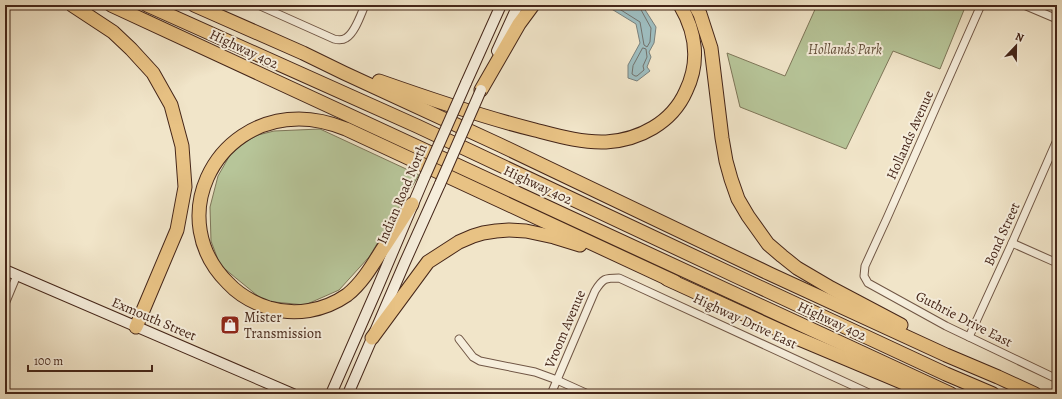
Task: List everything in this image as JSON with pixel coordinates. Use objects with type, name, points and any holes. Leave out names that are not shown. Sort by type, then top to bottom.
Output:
[{"type":"highway","points":[[72,5],[113,32],[153,73],[171,105],[182,146],[186,187],[177,230],[136,327]]},
{"type":"highway","name":"Highway 402","points":[[111,5],[951,394]]},
{"type":"highway","points":[[147,5],[417,126],[946,374],[993,394]]},
{"type":"highway","name":"Highway 402","points":[[169,5],[420,118],[566,186],[744,274],[950,369],[999,394]]},
{"type":"highway","points":[[194,5],[303,53],[500,145],[770,274],[946,355],[998,376]]},
{"type":"highway","points":[[480,90],[519,24],[533,5]]},
{"type":"highway","points":[[303,53],[408,92],[507,123],[581,140],[600,142],[617,140],[636,136],[654,128],[669,116],[686,92],[694,66],[695,49],[694,38],[690,25],[680,5]]},
{"type":"highway","points":[[695,5],[700,14],[711,48],[722,138],[731,179],[738,199],[768,244],[797,268],[831,288],[1035,394]]},
{"type":"highway","points":[[412,204],[366,274],[356,286],[346,295],[326,306],[300,312],[282,311],[261,306],[246,298],[233,288],[215,268],[209,257],[204,244],[199,217],[200,203],[207,177],[219,157],[235,140],[266,123],[299,118],[323,122],[346,129],[792,336],[930,394]]},
{"type":"highway","points":[[372,338],[428,262],[459,242],[484,233],[510,230],[526,231],[554,237],[596,251],[675,282]]},
{"type":"main road","name":"Indian Road North","points":[[330,394],[377,289],[412,204],[501,5]]},
{"type":"main road","name":"Indian Road North","points":[[348,394],[518,5]]},
{"type":"main road","name":"Exmouth Street","points":[[5,270],[292,394]]},
{"type":"street","points":[[258,5],[339,40],[347,38],[355,28],[365,5]]},
{"type":"street","name":"Hollands Avenue","points":[[864,276],[865,266],[888,218],[981,5]]},
{"type":"street","points":[[1024,5],[1057,19]]},
{"type":"street","name":"Bond Street","points":[[969,337],[1057,140]]},
{"type":"street","points":[[1012,243],[1057,263]]},
{"type":"street","points":[[5,304],[17,275]]},
{"type":"street","name":"Guthrie Drive East","points":[[864,276],[868,283],[946,326],[1057,379]]},
{"type":"street","name":"Vroom Avenue","points":[[551,394],[595,291],[600,282],[608,278]]},
{"type":"street","name":"Highway Drive East","points":[[608,278],[619,278],[871,394]]},
{"type":"street","points":[[458,339],[473,357],[480,361],[535,372],[588,394]]},
{"type":"green space","name":"Hollands Park","points":[[817,5],[966,5],[940,69],[893,51],[846,149],[740,107],[727,53],[785,76]]},
{"type":"green space","points":[[320,129],[419,175],[369,257],[339,290],[305,305],[264,301],[220,265],[211,241],[210,207],[218,176],[234,148],[258,135],[274,131]]},
{"type":"water","points":[[605,5],[642,5],[656,27],[654,43],[649,52],[651,57],[647,67],[650,71],[637,81],[628,78],[628,65],[640,43],[636,24]]},
{"type":"place","name":"Mister Transmission","points":[[230,325]]}]
